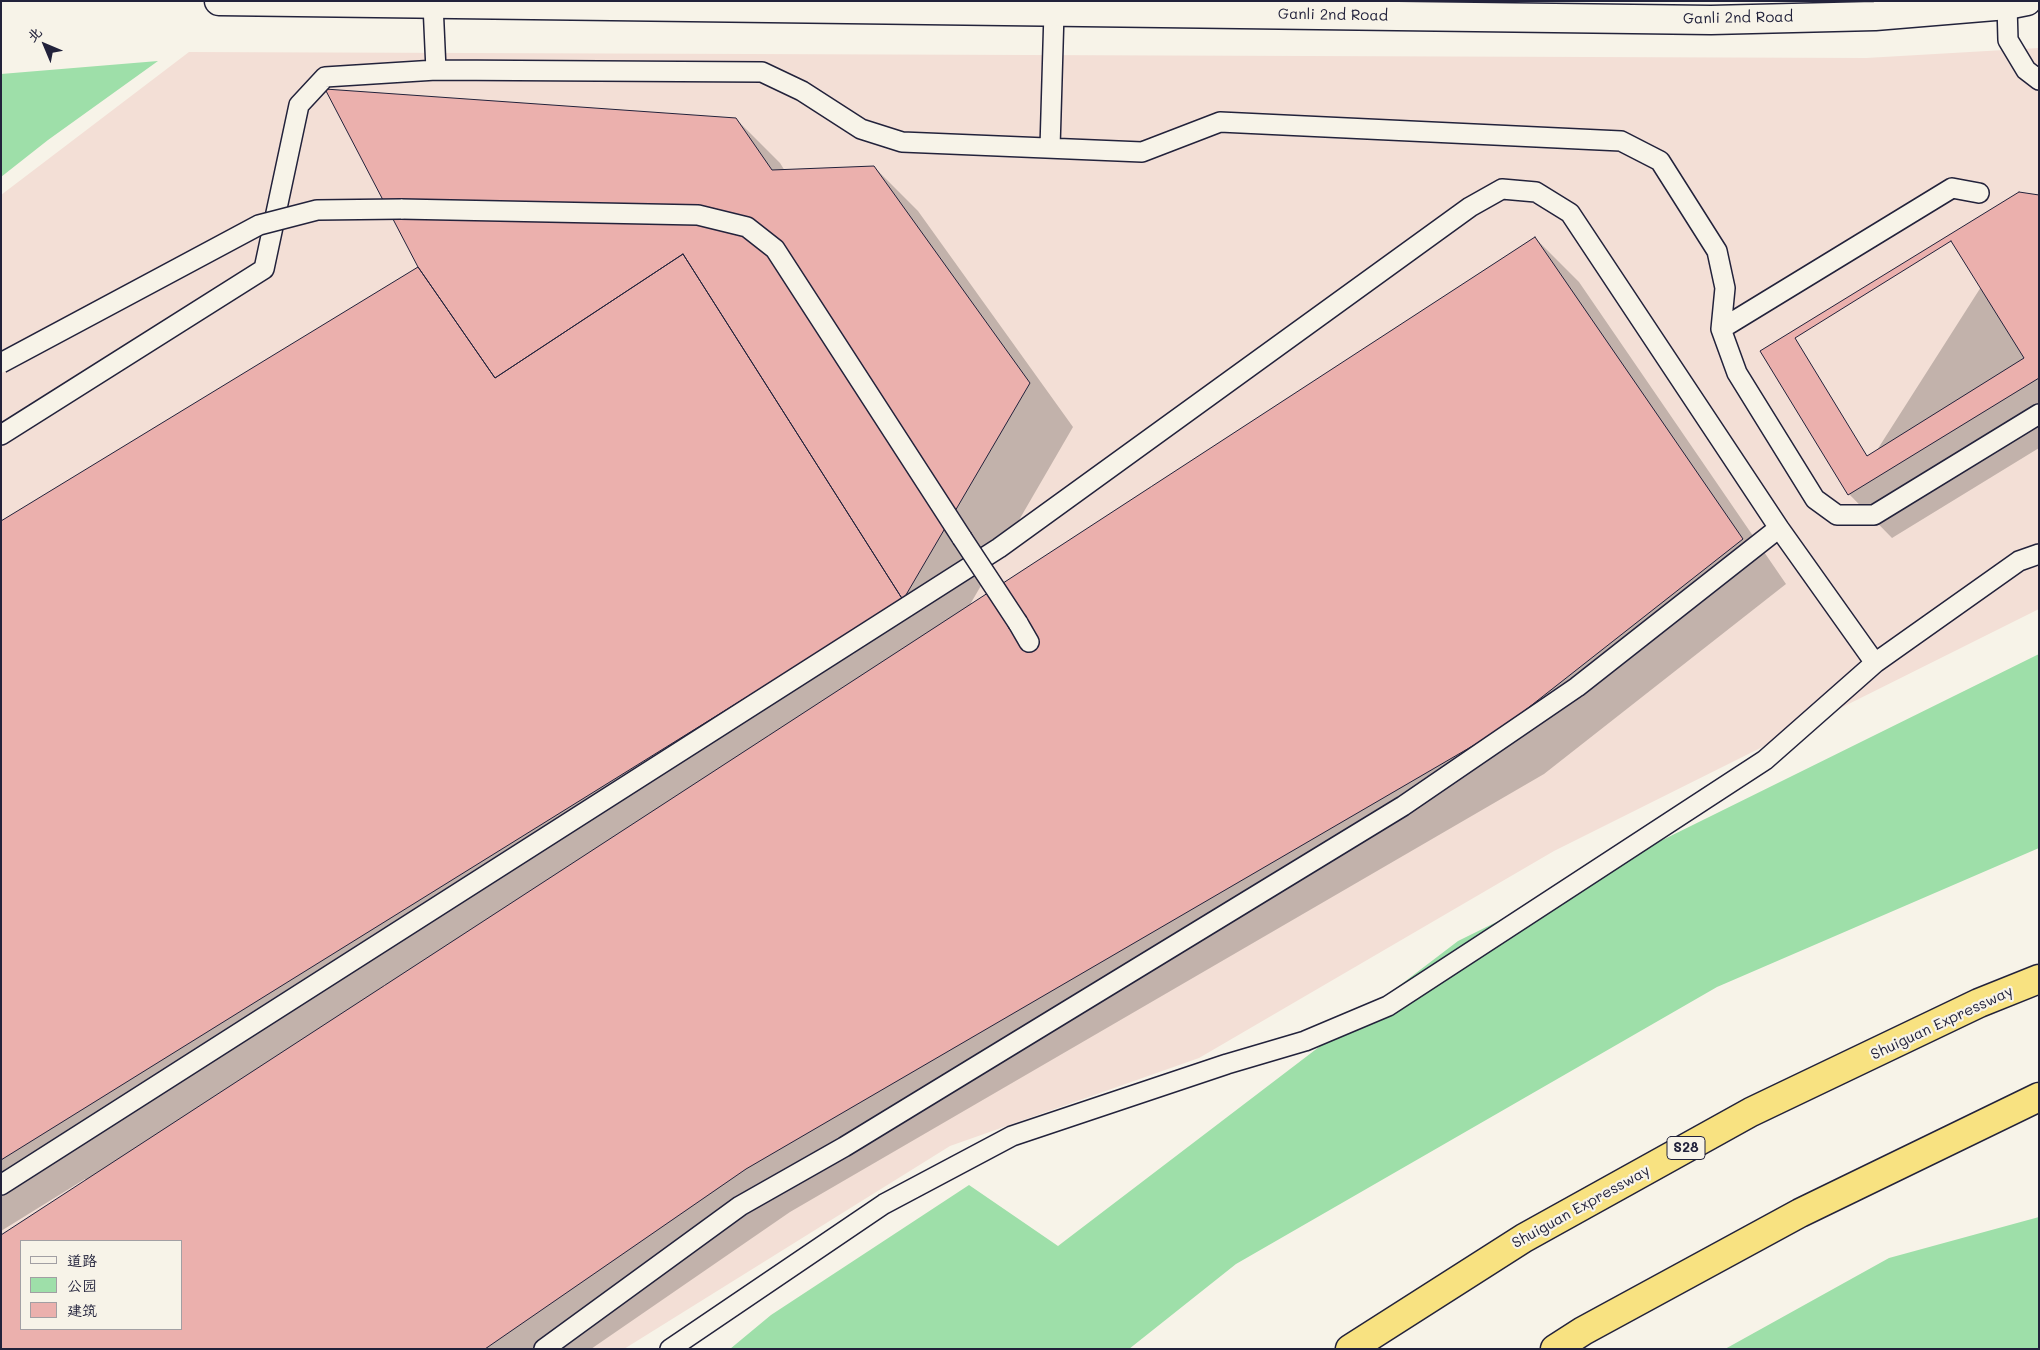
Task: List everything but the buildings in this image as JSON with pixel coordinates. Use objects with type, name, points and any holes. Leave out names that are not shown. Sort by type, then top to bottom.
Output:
[{"type":"highway","name":"Shuiguan Expressway","points":[[1350,1349],[1524,1238],[1751,1112],[1980,1003],[2039,979]]},
{"type":"highway","points":[[1555,1349],[1583,1331],[1800,1213],[2035,1100]]},
{"type":"main road","name":"Ganli 2nd Road","points":[[219,1],[1711,20],[1875,16],[2017,3]]},
{"type":"lane","points":[[2017,3],[2008,40],[2026,70],[2039,80]]},
{"type":"lane","points":[[433,4],[436,70]]},
{"type":"lane","points":[[1050,148],[1054,12]]},
{"type":"lane","points":[[1,435],[264,269],[300,106],[325,77],[436,70],[762,72],[802,91],[861,129],[902,142],[1142,152],[1220,122],[1622,141],[1660,161],[1717,251],[1725,288],[1721,329],[1737,373],[1815,499],[1837,515],[1874,515],[2039,414]]},
{"type":"lane","points":[[1721,329],[1952,188],[1980,193]]},
{"type":"lane","points":[[1,1185],[999,548],[1470,207],[1502,189],[1536,192],[1570,213],[1778,528],[1875,663]]},
{"type":"lane","points":[[1,363],[259,225],[316,210],[401,209],[698,215],[747,228],[775,249],[1029,642]]},
{"type":"lane","points":[[544,1349],[740,1206],[844,1147],[1404,806],[1577,687],[1778,528]]},
{"type":"lane","points":[[670,1349],[884,1204],[1012,1136],[1227,1064],[1305,1041],[1388,1006],[1765,760],[1875,663],[2019,561],[2039,554]]},
{"type":"shaded area","points":[[2039,48],[2039,609],[1554,851],[1199,1058],[950,1146],[624,1349],[1,1349],[1,195],[189,52],[1866,58]]},
{"type":"green space","points":[[158,61],[48,140],[1,177],[1,74]]},
{"type":"green space","points":[[2039,654],[2039,848],[1717,987],[1236,1264],[1129,1349],[730,1349],[771,1315],[969,1185],[1058,1246],[1458,941]]},
{"type":"green space","points":[[2039,1217],[2039,1349],[1725,1349],[1889,1258]]}]
